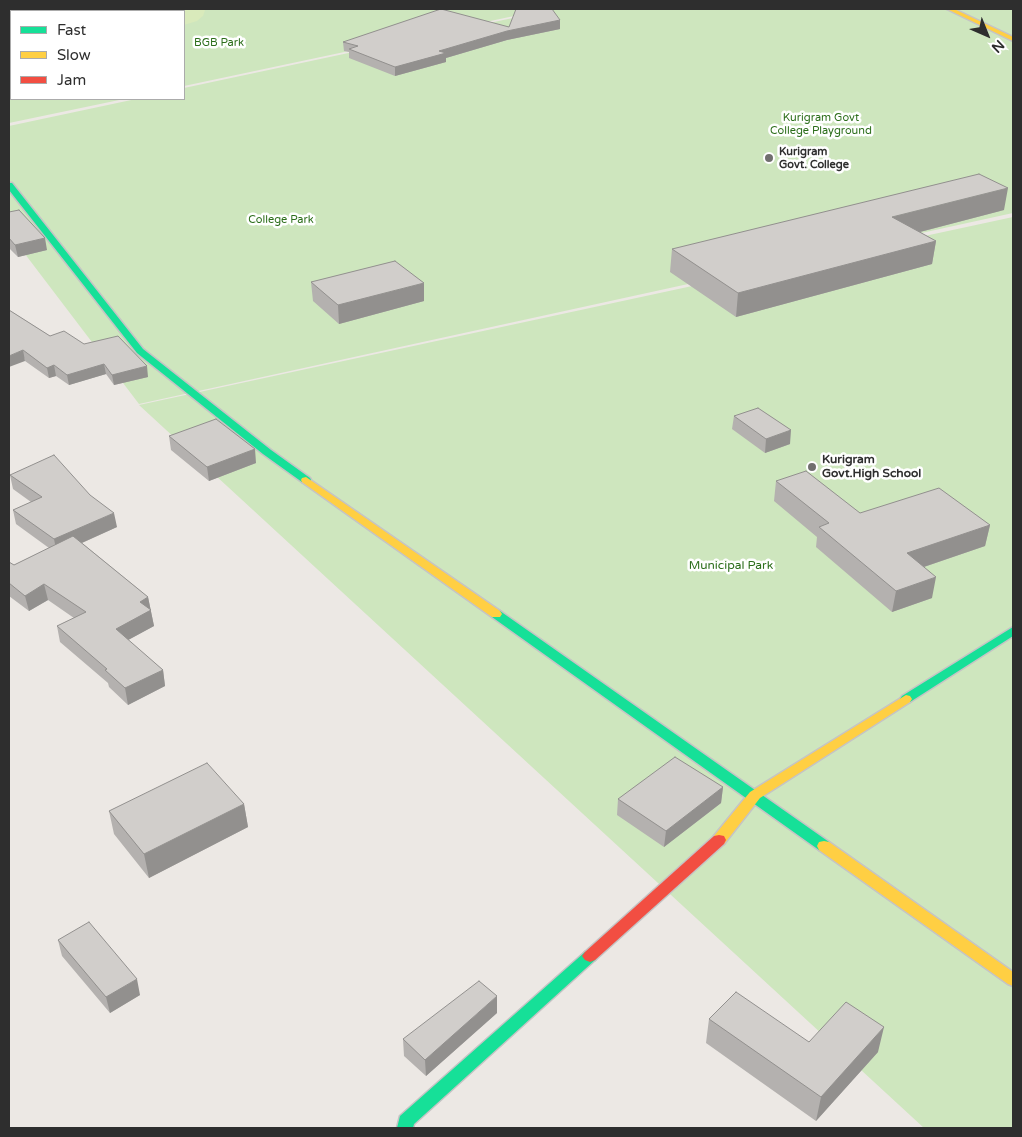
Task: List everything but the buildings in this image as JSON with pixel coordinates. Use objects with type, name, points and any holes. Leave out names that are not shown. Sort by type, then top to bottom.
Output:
[{"type":"street","points":[[950,9],[1013,39]]},
{"type":"street","points":[[9,185],[140,350],[267,452],[1013,980]]},
{"type":"street","points":[[405,1128],[406,1122],[718,841],[755,796],[1013,631]]},
{"type":"green space","name":"BGB Park","points":[[9,9],[547,9],[185,86],[185,10],[10,10],[10,100],[119,100],[9,123]]},
{"type":"green space","points":[[57,9],[205,10],[203,16],[197,21],[185,25],[185,10]]},
{"type":"green space","name":"College Park","points":[[555,9],[1013,9],[1013,213],[139,404],[9,233],[9,126],[131,100],[185,100],[185,88]]},
{"type":"green space","name":"Municipal Park","points":[[1013,217],[1013,1128],[924,1128],[139,405]]},
{"type":"traffic: fast","points":[[9,185],[140,351],[267,452],[306,480]]},
{"type":"traffic: fast","points":[[496,614],[824,846]]},
{"type":"traffic: fast","points":[[906,699],[1013,631]]},
{"type":"traffic: fast","points":[[405,1128],[406,1121],[590,956]]},
{"type":"traffic: slow","points":[[950,9],[1013,39]]},
{"type":"traffic: slow","points":[[306,480],[496,614]]},
{"type":"traffic: slow","points":[[719,840],[755,795],[906,699]]},
{"type":"traffic: slow","points":[[824,846],[1013,980]]},
{"type":"traffic: jam","points":[[590,956],[719,840]]},
{"type":"place","name":"Kurigram Govt. College","points":[[769,158]]},
{"type":"place","name":"Kurigram Govt.High School","points":[[812,467]]},
{"type":"park label","name":"Kurigram Govt College Playground","points":[[821,124]]}]
